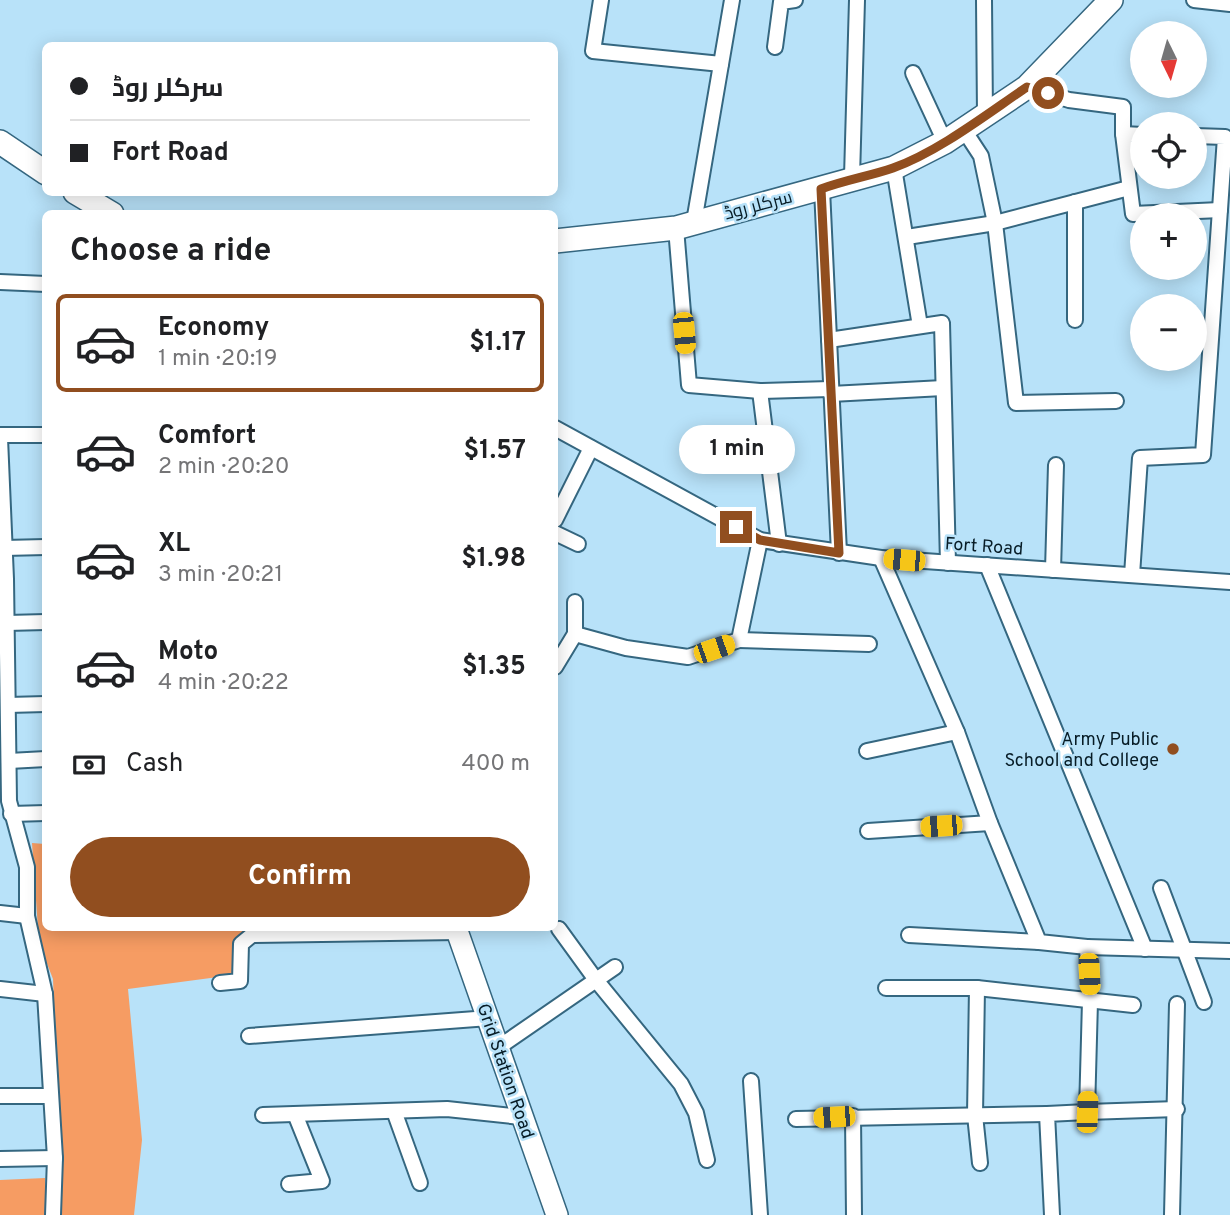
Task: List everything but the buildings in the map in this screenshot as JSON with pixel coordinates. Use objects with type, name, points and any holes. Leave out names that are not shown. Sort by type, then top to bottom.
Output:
[{"type":"main road","name":"سرکلر روڈ","points":[[558,242],[685,225],[821,189],[852,177],[894,168],[954,136],[1027,87],[1111,0]]},
{"type":"main road","points":[[0,142],[42,170]]},
{"type":"main road","points":[[82,196],[105,210]]},
{"type":"main road","name":"Grid Station Road","points":[[457,931],[557,1215]]},
{"type":"street","points":[[601,0],[593,51],[721,64]]},
{"type":"street","points":[[732,0],[721,64],[685,225],[689,385],[761,391],[831,392],[943,388]]},
{"type":"street","points":[[775,47],[781,2],[795,0]]},
{"type":"street","points":[[852,177],[857,0]]},
{"type":"street","points":[[984,0],[985,115]]},
{"type":"street","points":[[1194,0],[1230,4]]},
{"type":"street","points":[[913,73],[954,136],[981,156],[995,223],[1016,404],[1116,401]]},
{"type":"street","points":[[1027,87],[1069,100],[1123,107],[1123,134],[1133,214],[1220,210]]},
{"type":"street","points":[[1123,134],[1130,134]]},
{"type":"street","points":[[1132,575],[1140,458],[1203,455],[1220,210],[1228,137],[1207,136]]},
{"type":"street","points":[[894,168],[920,326]]},
{"type":"street","points":[[907,237],[995,223],[1129,188]]},
{"type":"street","points":[[821,189],[839,553]]},
{"type":"street","points":[[1075,202],[1075,320]]},
{"type":"street","points":[[0,282],[42,284]]},
{"type":"street","points":[[829,340],[942,323],[948,563]]},
{"type":"street","points":[[761,391],[779,544]]},
{"type":"street","name":"Fort Road","points":[[558,430],[760,540],[881,558],[1230,582]]},
{"type":"street","points":[[42,435],[0,436],[1,519],[9,761],[7,805],[27,867],[27,916],[45,994],[55,1158],[53,1215]]},
{"type":"street","points":[[558,514],[591,447]]},
{"type":"street","points":[[1053,570],[1056,465]]},
{"type":"street","points":[[558,534],[578,544]]},
{"type":"street","points":[[739,640],[760,540]]},
{"type":"street","points":[[4,548],[42,547]]},
{"type":"street","points":[[881,558],[957,732],[990,823],[1039,942]]},
{"type":"street","points":[[987,565],[1145,948]]},
{"type":"street","points":[[558,662],[575,634],[576,602]]},
{"type":"street","points":[[5,630],[42,623]]},
{"type":"street","points":[[575,634],[626,648],[688,657],[739,640],[869,644]]},
{"type":"street","points":[[5,699],[42,704]]},
{"type":"street","points":[[867,751],[957,732]]},
{"type":"street","points":[[9,761],[42,759]]},
{"type":"street","points":[[7,805],[42,812]]},
{"type":"street","points":[[868,831],[990,823]]},
{"type":"street","points":[[1160,888],[1204,1002]]},
{"type":"street","points":[[0,913],[27,916]]},
{"type":"street","points":[[559,929],[596,980],[681,1084],[696,1113],[706,1160]]},
{"type":"street","points":[[220,983],[240,981],[241,944],[252,935],[416,931]]},
{"type":"street","points":[[909,935],[1087,947],[1230,951]]},
{"type":"street","points":[[1087,947],[1090,1001],[1087,1112]]},
{"type":"street","points":[[499,1047],[615,967]]},
{"type":"street","points":[[886,988],[977,988],[1133,1005]]},
{"type":"street","points":[[977,988],[975,1115],[980,1163]]},
{"type":"street","points":[[0,989],[45,994]]},
{"type":"street","points":[[1172,1215],[1177,1109],[1177,1004]]},
{"type":"street","points":[[249,1036],[489,1018]]},
{"type":"street","points":[[751,1081],[760,1215]]},
{"type":"street","points":[[0,1096],[50,1096]]},
{"type":"street","points":[[263,1115],[447,1109],[521,1117]]},
{"type":"street","points":[[796,1119],[1177,1109]]},
{"type":"street","points":[[394,1111],[419,1184]]},
{"type":"street","points":[[289,1184],[322,1181],[295,1114]]},
{"type":"street","points":[[1048,1114],[1052,1215]]},
{"type":"street","points":[[853,1116],[854,1215]]},
{"type":"street","points":[[0,1159],[55,1158]]},
{"type":"shaded area","points":[[32,843],[42,844],[42,931],[245,931],[234,944],[233,975],[128,989],[142,1140],[134,1215],[62,1215],[53,979],[39,943]]},
{"type":"shaded area","points":[[45,1178],[46,1215],[0,1215],[0,1180]]},
{"type":"place","name":"Army Public School and College","points":[[1173,749]]},
{"type":"route","points":[[736,527],[760,540],[839,553],[821,189],[852,177],[894,168],[964,130],[1027,87],[1048,93]]}]
